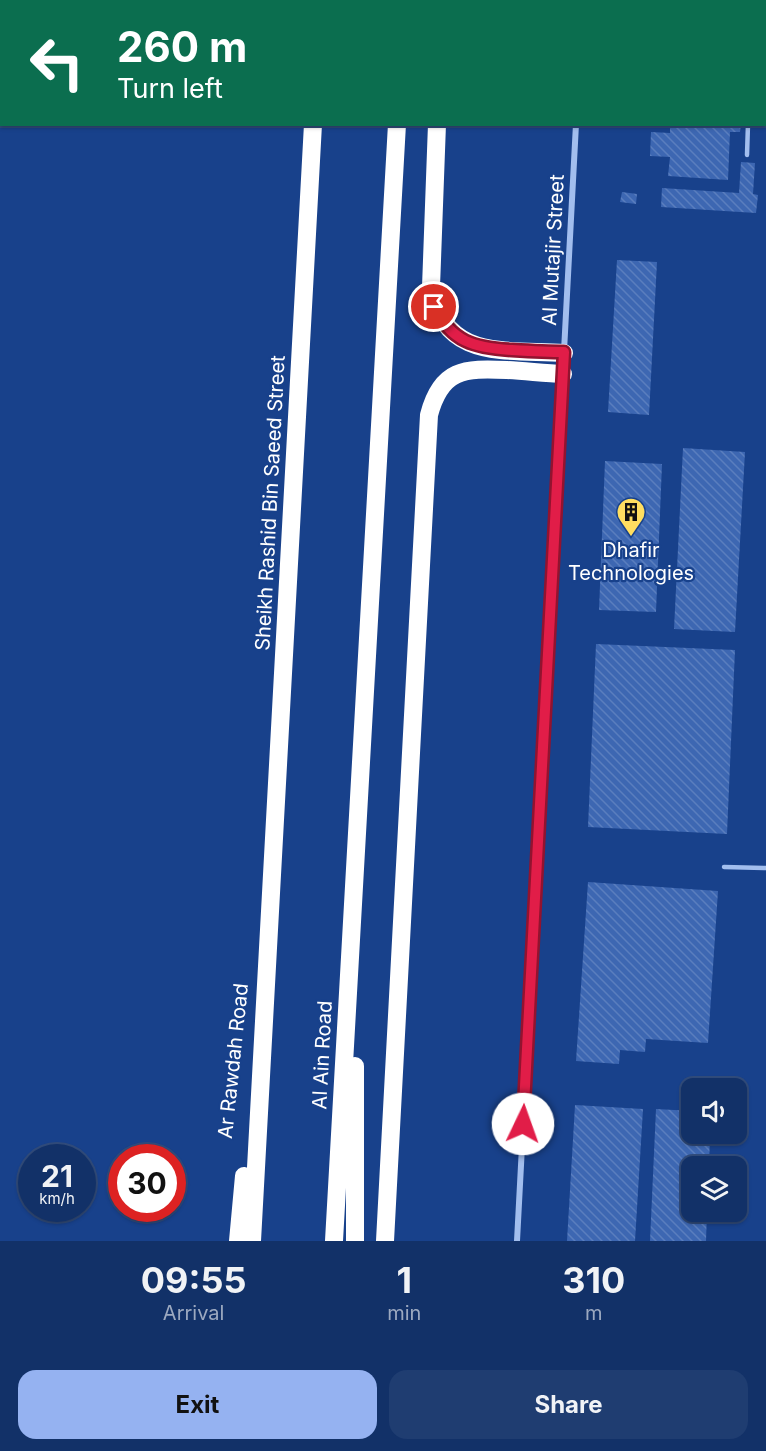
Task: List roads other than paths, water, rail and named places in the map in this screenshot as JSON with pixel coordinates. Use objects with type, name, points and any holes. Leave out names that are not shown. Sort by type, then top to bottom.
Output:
[{"type":"highway","name":"Sheikh Rashid Bin Saeed Street","points":[[272,884],[313,126]]},
{"type":"highway","points":[[355,1241],[355,872],[397,126]]},
{"type":"highway","points":[[437,126],[431,287],[434,307],[442,322],[455,335],[485,348],[564,352]]},
{"type":"highway","points":[[385,1241],[429,415],[433,397],[443,383],[459,373],[478,369],[563,374]]},
{"type":"highway","name":"Al Ain Road","points":[[334,1241],[355,872]]},
{"type":"highway","name":"Ar Rawdah Road","points":[[238,1241],[272,884]]},
{"type":"highway","points":[[252,1241],[272,884]]},
{"type":"street","name":"Al Mutajir Street","points":[[517,1241],[576,126]]},
{"type":"lane","points":[[747,155],[748,126]]},
{"type":"lane","points":[[724,867],[766,868]]},
{"type":"place","name":"Dhafir Technologies","points":[[631,538]]}]
